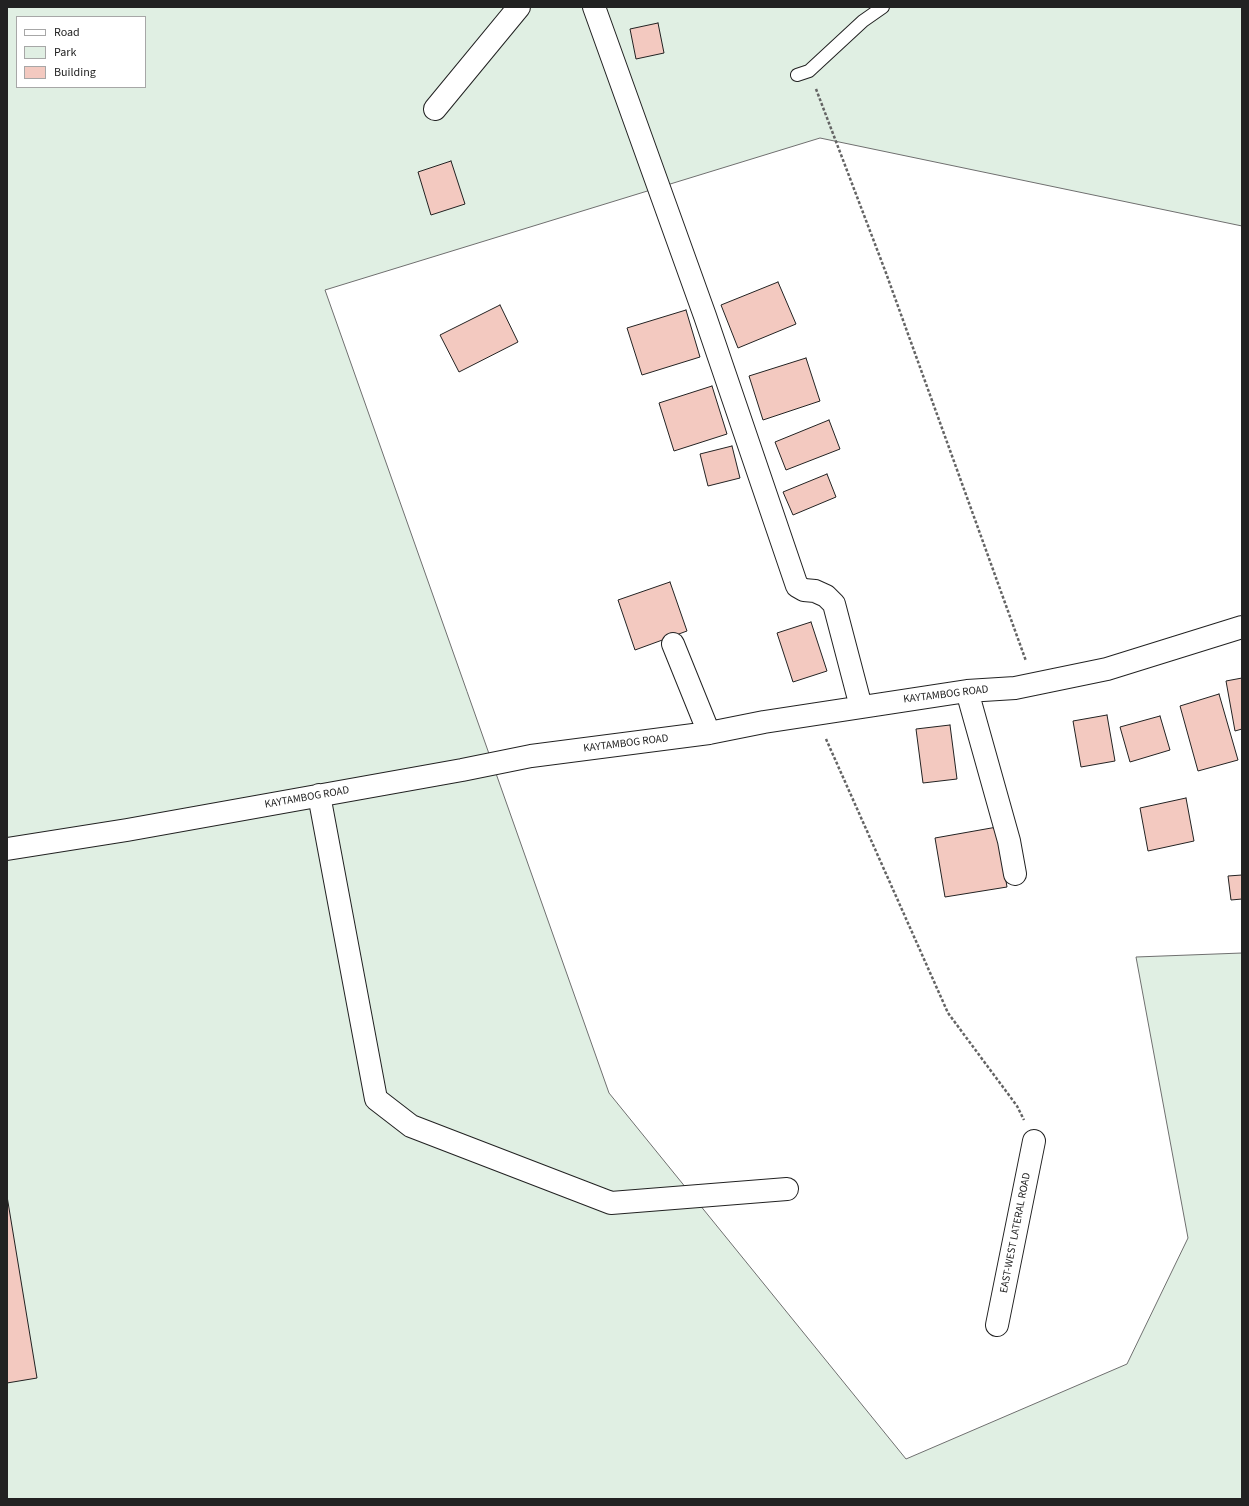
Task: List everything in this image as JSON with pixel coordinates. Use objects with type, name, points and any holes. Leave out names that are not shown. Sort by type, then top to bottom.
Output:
[{"type":"street","points":[[435,109],[518,7]]},
{"type":"street","points":[[594,7],[705,316],[797,586],[804,590],[814,591],[826,596],[834,604],[862,707]]},
{"type":"street","name":"KAYTAMBOG ROAD","points":[[7,849],[127,830],[462,770],[531,756],[709,733],[816,714],[967,691],[1015,688],[1107,669],[1242,628]]},
{"type":"street","points":[[673,644],[709,733]]},
{"type":"street","points":[[967,691],[1009,841],[1015,874]]},
{"type":"street","points":[[319,795],[376,1099],[411,1126],[611,1203],[787,1190]]},
{"type":"street","name":"EAST-WEST LATERAL ROAD","points":[[997,1325],[1034,1141]]},
{"type":"lane","points":[[797,75],[809,71],[863,20],[883,7]]},
{"type":"path","points":[[809,71],[886,273],[1034,684]]},
{"type":"path","points":[[816,714],[948,1013],[1017,1106],[1034,1141]]},
{"type":"green space","points":[[7,7],[1242,7],[1242,226],[820,138],[325,290],[609,1093],[906,1459],[1127,1364],[1188,1238],[1136,957],[1242,953],[1242,1499],[7,1499]]},
{"type":"building","points":[[658,23],[664,53],[636,59],[630,29]]},
{"type":"building","points":[[451,161],[465,204],[431,215],[418,172]]},
{"type":"building","points":[[778,282],[796,324],[738,348],[721,305]]},
{"type":"building","points":[[500,305],[518,342],[459,372],[440,335]]},
{"type":"building","points":[[686,310],[700,357],[642,375],[627,328]]},
{"type":"building","points":[[806,358],[820,401],[763,420],[749,376]]},
{"type":"building","points":[[712,386],[727,434],[674,451],[659,403]]},
{"type":"building","points":[[829,420],[840,449],[786,470],[775,442]]},
{"type":"building","points":[[732,446],[740,478],[708,486],[700,454]]},
{"type":"building","points":[[827,474],[836,497],[793,515],[783,492]]},
{"type":"building","points":[[670,582],[687,631],[635,650],[618,600]]},
{"type":"building","points":[[811,622],[827,671],[793,682],[777,633]]},
{"type":"building","points":[[1242,678],[1242,729],[1235,731],[1226,681]]},
{"type":"building","points":[[1219,694],[1238,760],[1198,771],[1180,706]]},
{"type":"building","points":[[1107,715],[1115,761],[1081,767],[1073,721]]},
{"type":"building","points":[[1160,716],[1170,750],[1130,762],[1120,727]]},
{"type":"building","points":[[950,725],[957,779],[923,783],[916,729]]},
{"type":"building","points":[[1186,798],[1194,841],[1148,851],[1140,808]]},
{"type":"building","points":[[997,827],[1007,887],[945,897],[935,838]]},
{"type":"building","points":[[1242,875],[1242,899],[1231,900],[1228,876]]},
{"type":"building","points":[[7,1196],[37,1378],[7,1383]]}]
